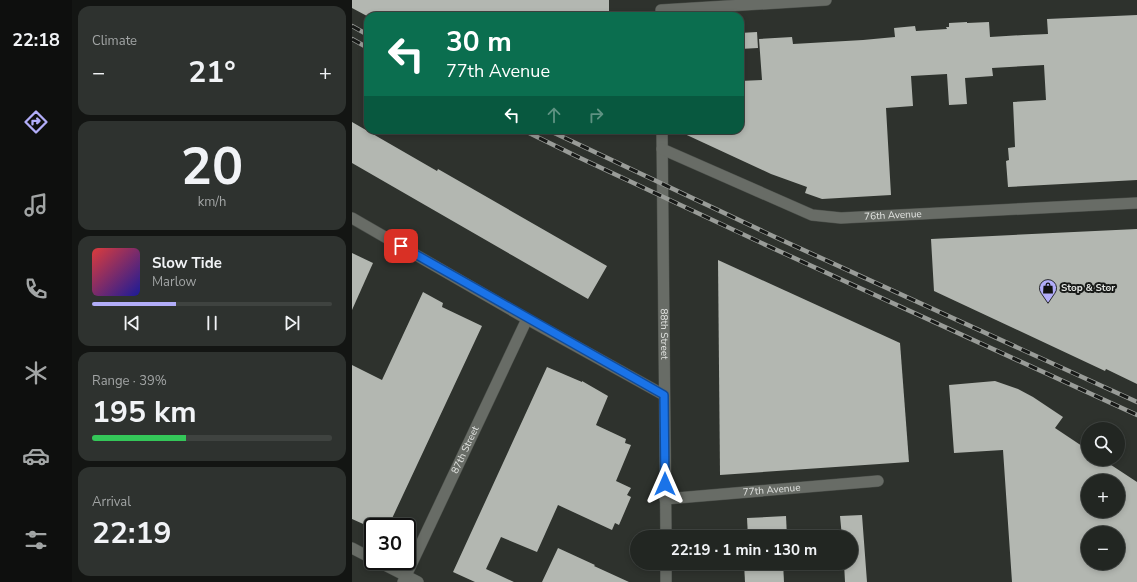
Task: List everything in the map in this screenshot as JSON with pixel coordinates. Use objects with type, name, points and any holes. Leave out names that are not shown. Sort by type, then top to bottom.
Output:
[{"type":"street","points":[[661,9],[826,0]]},
{"type":"street","name":"88th Street","points":[[662,134],[666,530]]},
{"type":"street","name":"76th Avenue","points":[[662,149],[812,215],[841,218],[1137,203]]},
{"type":"street","points":[[352,218],[664,395]]},
{"type":"street","name":"87th Street","points":[[404,579],[528,318]]},
{"type":"street","name":"77th Avenue","points":[[665,499],[878,481]]},
{"type":"street","points":[[352,548],[364,554]]},
{"type":"street","points":[[390,570],[404,579],[418,582]]},
{"type":"street","points":[[666,570],[666,582]]},
{"type":"building","points":[[352,0],[609,0],[609,12],[364,12],[364,14],[352,8]]},
{"type":"building","points":[[1137,15],[1137,180],[1008,187],[1006,161],[1009,160],[1008,148],[1015,147],[1013,102],[1046,100],[1044,65],[992,68],[993,76],[965,78],[967,104],[949,105],[947,74],[911,76],[913,106],[886,108],[891,195],[822,199],[805,193],[807,187],[771,174],[685,134],[744,134],[744,81],[762,80],[759,39],[792,37],[793,44],[863,40],[895,37],[894,28],[915,26],[916,31],[947,29],[946,27],[949,27],[949,23],[967,22],[989,22],[990,37],[1048,34],[1047,19]]},
{"type":"building","points":[[757,32],[758,48],[744,49],[744,33]]},
{"type":"building","points":[[352,122],[364,129],[364,134],[373,134],[437,171],[438,169],[607,266],[588,299],[352,163]]},
{"type":"building","name":"Stop & Stor","points":[[1137,229],[1137,384],[1106,369],[1105,371],[934,291],[931,239]]},
{"type":"building","points":[[352,253],[373,263],[352,310]]},
{"type":"building","points":[[718,260],[900,343],[909,462],[720,475]]},
{"type":"building","points":[[423,292],[443,303],[442,307],[482,326],[392,518],[364,518],[364,524],[352,519],[352,365],[382,380]]},
{"type":"building","points":[[547,367],[582,381],[608,396],[596,425],[626,439],[625,443],[631,445],[616,481],[631,488],[627,495],[631,497],[619,525],[615,523],[612,530],[558,505],[537,552],[501,537],[486,569],[514,582],[475,582],[453,572]]},
{"type":"building","points":[[995,381],[1018,389],[1063,417],[1055,428],[1081,445],[1081,466],[1113,466],[1125,474],[1081,474],[1081,518],[1125,518],[1125,474],[1137,482],[1137,582],[1012,582],[1003,450],[954,453],[949,385]]},
{"type":"building","points":[[862,515],[867,582],[845,582],[844,570],[858,570],[858,530],[841,530],[840,516]]},
{"type":"building","points":[[786,516],[787,530],[748,530],[747,518]]},
{"type":"building","points":[[558,548],[595,565],[594,566],[629,582],[542,582]]},
{"type":"building","points":[[744,570],[783,570],[784,582],[745,582]]},
{"type":"railway","points":[[352,26],[364,33]]},
{"type":"railway","points":[[352,39],[364,46]]},
{"type":"railway","points":[[531,134],[768,246],[1137,415]]},
{"type":"railway","points":[[556,134],[775,237],[1137,402]]},
{"type":"place","name":"Stop & Stor","points":[[1048,303]]},
{"type":"route","points":[[401,246],[664,395],[665,484]]}]
